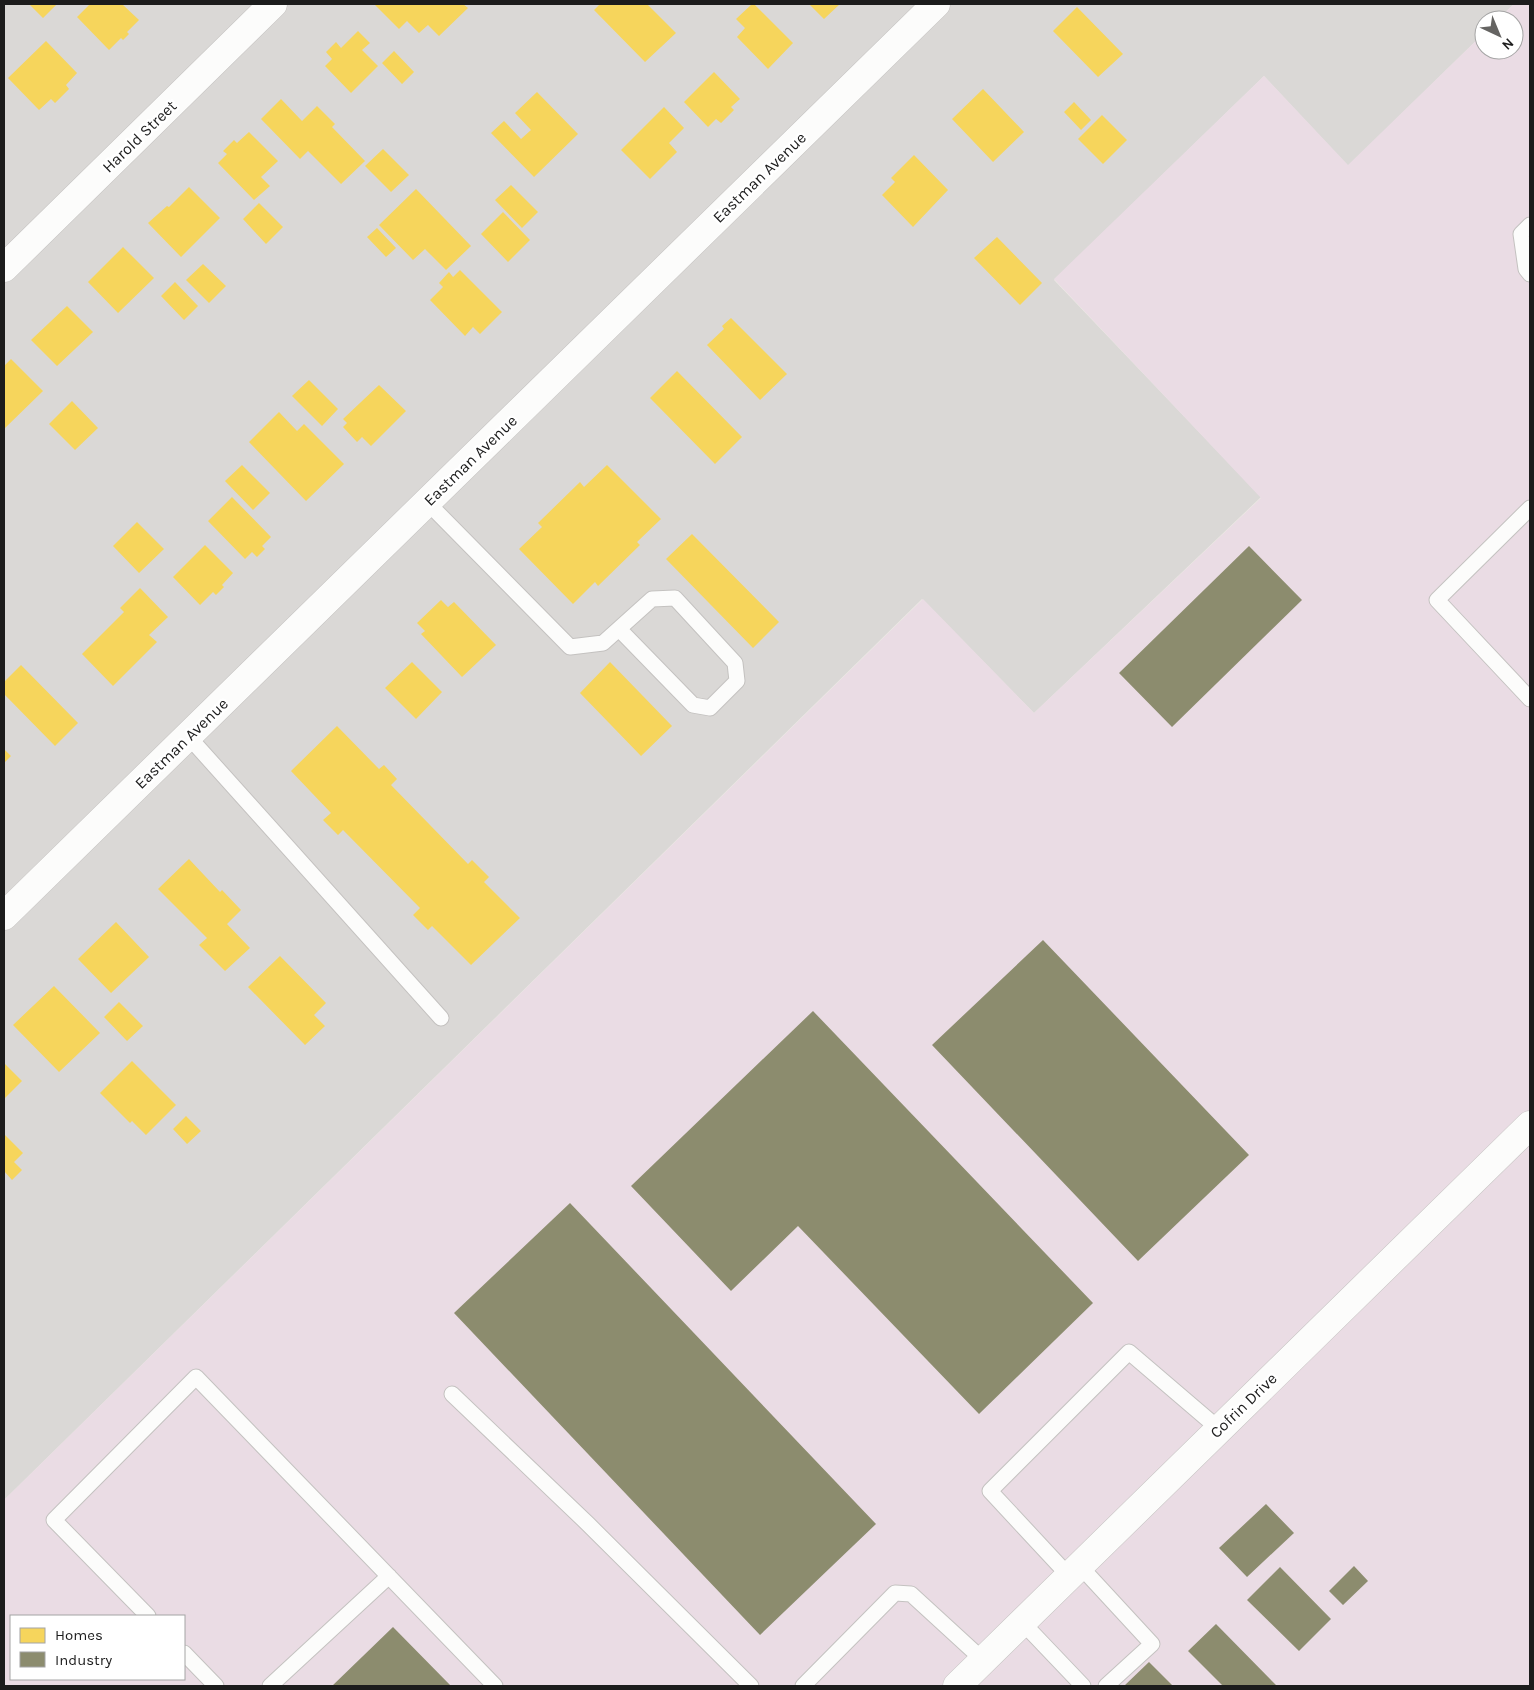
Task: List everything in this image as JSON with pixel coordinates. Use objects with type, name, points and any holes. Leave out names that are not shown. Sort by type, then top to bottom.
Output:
[{"type":"street","name":"Harold Street","points":[[4,268],[273,4]]},
{"type":"street","name":"Eastman Avenue","points":[[4,916],[936,4]]},
{"type":"street","name":"Cofrin Drive","points":[[957,1686],[1530,1125]]},
{"type":"lane","points":[[1530,225],[1520,234],[1526,269],[1530,274]]},
{"type":"lane","points":[[427,502],[570,647],[603,643],[619,628],[652,599],[675,598],[735,663],[737,681],[710,708],[693,706],[619,628]]},
{"type":"lane","points":[[1530,508],[1437,600],[1530,699]]},
{"type":"lane","points":[[188,736],[441,1018]]},
{"type":"lane","points":[[1106,1686],[1152,1644],[990,1491],[1129,1352],[1219,1430]]},
{"type":"lane","points":[[147,1615],[54,1520],[196,1377],[495,1686]]},
{"type":"lane","points":[[452,1394],[588,1524],[751,1686]]},
{"type":"lane","points":[[270,1686],[389,1576]]},
{"type":"lane","points":[[803,1686],[895,1593],[911,1594],[983,1660]]},
{"type":"lane","points":[[1022,1622],[1083,1686]]},
{"type":"lane","points":[[185,1654],[216,1686]]},
{"type":"shaded area","points":[[4,4],[1514,4],[1508,10],[1474,10],[1474,43],[1348,166],[1264,76],[1054,280],[1261,497],[1034,713],[922,599],[4,1500]]},
{"type":"shaded area","points":[[1514,4],[1530,4],[1530,1686],[4,1686],[4,1500],[923,599],[1034,713],[1261,498],[1054,279],[1264,76],[1348,165],[1474,43],[1474,60],[1524,60],[1524,10],[1508,10]]},
{"type":"building: Homes","points":[[29,4],[57,4],[43,18]]},
{"type":"building: Homes","points":[[90,4],[122,4],[139,20],[127,32],[129,34],[123,40],[121,38],[109,50],[77,17]]},
{"type":"building: Homes","points":[[374,4],[463,4],[468,8],[439,36],[428,25],[419,33],[407,21],[399,29]]},
{"type":"building: Homes","points":[[600,4],[647,4],[676,33],[645,62],[594,10]]},
{"type":"building: Homes","points":[[752,4],[793,43],[768,69],[737,37],[745,28],[736,19]]},
{"type":"building: Homes","points":[[809,4],[840,4],[824,19]]},
{"type":"building: Homes","points":[[1077,7],[1123,54],[1098,77],[1053,31]]},
{"type":"building: Homes","points":[[358,31],[370,43],[362,50],[378,66],[351,93],[325,66],[332,59],[326,52],[336,42],[341,48]]},
{"type":"building: Homes","points":[[46,41],[77,73],[66,85],[69,89],[55,103],[51,99],[39,110],[8,78]]},
{"type":"building: Homes","points":[[394,51],[414,72],[402,84],[382,63]]},
{"type":"building: Homes","points":[[714,72],[740,99],[731,107],[734,110],[721,123],[716,119],[708,127],[684,102]]},
{"type":"building: Homes","points":[[983,89],[1024,132],[993,162],[952,119]]},
{"type":"building: Homes","points":[[537,92],[578,134],[534,177],[491,133],[504,121],[521,139],[531,130],[515,113]]},
{"type":"building: Homes","points":[[281,99],[302,121],[317,106],[335,124],[332,127],[365,161],[341,184],[308,151],[300,159],[261,119]]},
{"type":"building: Homes","points":[[1074,102],[1091,120],[1081,130],[1064,112]]},
{"type":"building: Homes","points":[[664,107],[684,128],[669,143],[677,152],[650,179],[621,150]]},
{"type":"building: Homes","points":[[1102,115],[1127,140],[1103,164],[1078,139]]},
{"type":"building: Homes","points":[[249,132],[278,161],[261,177],[270,186],[254,200],[218,163],[227,154],[223,151],[234,140],[237,143]]},
{"type":"building: Homes","points":[[383,149],[409,175],[391,192],[365,166]]},
{"type":"building: Homes","points":[[914,155],[948,190],[913,227],[882,195],[895,182],[891,178]]},
{"type":"building: Homes","points":[[511,185],[538,212],[522,228],[495,200]]},
{"type":"building: Homes","points":[[189,187],[220,218],[181,257],[148,223],[167,206],[169,207]]},
{"type":"building: Homes","points":[[416,189],[471,246],[446,270],[425,249],[413,260],[379,225]]},
{"type":"building: Homes","points":[[259,203],[283,227],[266,244],[243,219]]},
{"type":"building: Homes","points":[[503,212],[530,240],[508,262],[481,234]]},
{"type":"building: Homes","points":[[377,228],[396,248],[386,257],[367,237]]},
{"type":"building: Homes","points":[[997,237],[1042,283],[1020,305],[974,258]]},
{"type":"building: Homes","points":[[123,247],[154,278],[118,313],[88,282]]},
{"type":"building: Homes","points":[[203,264],[226,286],[209,303],[186,280]]},
{"type":"building: Homes","points":[[460,270],[502,312],[480,334],[473,327],[465,336],[430,300],[443,287],[439,283],[449,272],[453,277]]},
{"type":"building: Homes","points":[[175,282],[198,306],[184,320],[161,296]]},
{"type":"building: Homes","points":[[67,306],[93,332],[57,366],[31,340]]},
{"type":"building: Homes","points":[[731,318],[787,374],[760,400],[707,345],[724,329],[722,326]]},
{"type":"building: Homes","points":[[11,359],[43,391],[4,429],[4,366]]},
{"type":"building: Homes","points":[[677,371],[742,437],[715,464],[650,398]]},
{"type":"building: Homes","points":[[309,380],[338,409],[322,426],[292,396]]},
{"type":"building: Homes","points":[[379,385],[406,411],[371,446],[362,437],[357,442],[343,427],[347,423],[343,419]]},
{"type":"building: Homes","points":[[72,401],[98,428],[75,450],[49,424]]},
{"type":"building: Homes","points":[[279,412],[297,431],[304,424],[344,464],[306,501],[249,442]]},
{"type":"building: Homes","points":[[242,465],[270,493],[253,510],[225,481]]},
{"type":"building: Homes","points":[[607,465],[661,519],[637,542],[640,545],[598,586],[595,582],[573,604],[519,549],[542,527],[538,523],[580,482],[584,487]]},
{"type":"building: Homes","points":[[232,497],[271,537],[262,546],[265,549],[257,557],[252,552],[245,559],[208,521]]},
{"type":"building: Homes","points":[[137,522],[164,549],[139,573],[113,546]]},
{"type":"building: Homes","points":[[692,534],[779,622],[753,648],[666,559]]},
{"type":"building: Homes","points":[[205,545],[233,573],[216,595],[213,592],[200,605],[173,577]]},
{"type":"building: Homes","points":[[140,588],[168,617],[149,635],[157,642],[113,686],[82,654],[124,612],[120,608]]},
{"type":"building: Homes","points":[[441,600],[448,607],[454,602],[496,645],[462,677],[421,634],[425,631],[417,623]]},
{"type":"building: Homes","points":[[412,662],[442,692],[416,719],[385,688]]},
{"type":"building: Homes","points":[[610,662],[672,726],[641,756],[580,693]]},
{"type":"building: Homes","points":[[21,665],[78,723],[55,746],[4,694],[4,682]]},
{"type":"building: Homes","points":[[337,726],[379,769],[384,765],[397,779],[391,785],[468,864],[472,860],[489,877],[484,882],[520,918],[471,965],[432,926],[428,930],[413,915],[420,908],[343,830],[338,835],[323,820],[331,813],[291,771]]},
{"type":"building: Homes","points":[[4,749],[11,756],[4,763]]},
{"type":"building: Homes","points":[[189,859],[220,892],[222,890],[241,910],[227,924],[250,948],[225,971],[199,945],[207,938],[158,889]]},
{"type":"building: Homes","points":[[116,922],[149,957],[111,993],[78,959]]},
{"type":"building: Homes","points":[[280,956],[326,1003],[314,1015],[325,1026],[305,1045],[248,987]]},
{"type":"building: Homes","points":[[54,986],[100,1033],[59,1072],[13,1025]]},
{"type":"building: Homes","points":[[119,1002],[143,1026],[127,1041],[104,1017]]},
{"type":"building: Homes","points":[[132,1061],[176,1105],[146,1135],[132,1121],[130,1123],[100,1093]]},
{"type":"building: Homes","points":[[4,1063],[22,1081],[4,1099]]},
{"type":"building: Homes","points":[[186,1116],[201,1131],[187,1144],[173,1129]]},
{"type":"building: Homes","points":[[4,1134],[23,1153],[14,1162],[22,1170],[12,1180],[4,1171]]},
{"type":"building: Industry","points":[[1249,546],[1302,600],[1172,727],[1119,673]]},
{"type":"building: Industry","points":[[1043,940],[1249,1155],[1138,1261],[932,1045]]},
{"type":"building: Industry","points":[[813,1011],[1093,1303],[979,1414],[798,1226],[731,1291],[631,1186]]},
{"type":"building: Industry","points":[[570,1203],[876,1524],[760,1635],[454,1313]]},
{"type":"building: Industry","points":[[1266,1504],[1294,1533],[1247,1577],[1219,1548]]},
{"type":"building: Industry","points":[[1354,1566],[1368,1581],[1343,1605],[1329,1591]]},
{"type":"building: Industry","points":[[1280,1567],[1331,1619],[1299,1651],[1247,1600]]},
{"type":"building: Industry","points":[[1216,1624],[1277,1686],[1223,1686],[1188,1651]]},
{"type":"building: Industry","points":[[393,1627],[451,1686],[332,1686]]},
{"type":"building: Industry","points":[[1149,1662],[1173,1686],[1124,1686]]}]
